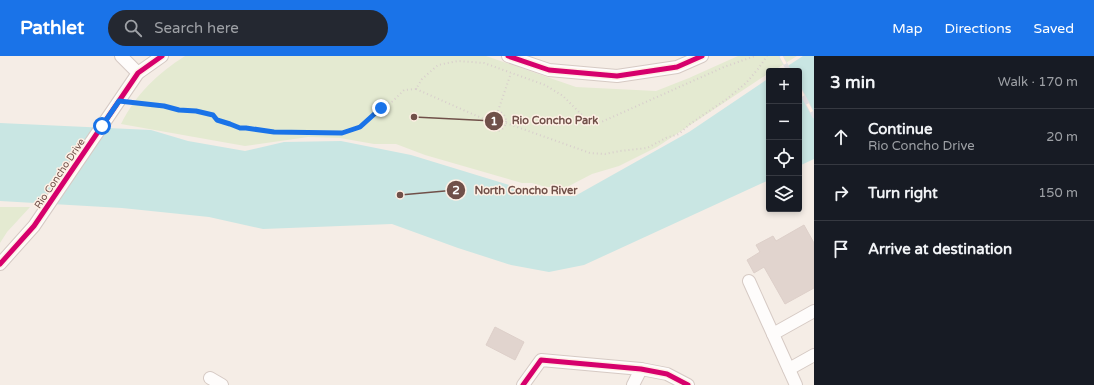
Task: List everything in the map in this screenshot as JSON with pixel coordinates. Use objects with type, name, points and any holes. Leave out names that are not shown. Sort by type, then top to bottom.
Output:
[{"type":"street","name":"Rio Concho Drive","points":[[0,264],[34,226],[138,73],[162,56]]},
{"type":"street","points":[[508,56],[538,61],[549,70],[617,76],[677,67],[702,56]]},
{"type":"street","points":[[128,58],[138,73]]},
{"type":"street","points":[[749,281],[796,385]]},
{"type":"street","points":[[773,334],[814,311]]},
{"type":"street","points":[[789,369],[814,355]]},
{"type":"street","points":[[523,385],[541,360],[641,369],[667,374],[688,385]]},
{"type":"street","points":[[633,385],[641,369]]},
{"type":"street","points":[[210,378],[222,385]]},
{"type":"path","points":[[416,89],[422,79],[438,65],[458,61],[484,63],[545,85],[563,96],[585,118],[599,123],[724,67],[755,56]]},
{"type":"path","points":[[506,123],[590,153],[605,154],[620,150],[647,148],[666,138],[679,134],[690,124],[727,99],[746,82],[767,56]]},
{"type":"path","points":[[498,111],[511,73]]},
{"type":"path","points":[[119,101],[196,111],[213,115],[217,120],[240,128],[274,132],[342,133],[360,127],[381,108],[393,101],[404,90],[416,89],[486,120]]},
{"type":"path","points":[[491,112],[501,112],[505,116],[506,123],[499,130],[493,130],[488,126],[486,120],[487,116],[491,112]]},
{"type":"green space","points":[[185,56],[486,56],[576,87],[656,91],[738,56],[797,56],[778,68],[766,68],[766,75],[657,147],[619,166],[592,174],[567,187],[546,187],[532,183],[522,183],[425,155],[396,144],[374,144],[340,138],[308,137],[245,146],[121,124],[140,94],[165,70]]},
{"type":"green space","points":[[0,207],[30,207],[7,232],[0,243]]},
{"type":"water","points":[[803,56],[814,56],[814,159],[802,165],[802,68],[785,68]]},
{"type":"water","points":[[766,80],[766,181],[584,265],[549,272],[511,265],[392,224],[263,229],[209,217],[122,208],[0,201],[0,123],[151,130],[188,141],[245,151],[284,142],[341,141],[411,155],[545,196],[575,196],[689,132]]},
{"type":"building","points":[[804,225],[814,243],[814,288],[785,304],[764,267],[754,273],[747,260],[760,252],[756,245],[773,236],[776,241]]},
{"type":"building","points":[[495,327],[524,342],[515,360],[486,345]]},
{"type":"railway","points":[[781,56],[787,68]]},
{"type":"railway","points":[[802,94],[814,116]]},
{"type":"cycle path","points":[[0,264],[34,226],[138,73],[162,56]]},
{"type":"cycle path","points":[[508,56],[549,70],[617,76],[677,67],[702,56]]},
{"type":"cycle path","points":[[523,385],[541,360],[641,369],[667,374],[688,385]]},
{"type":"place","name":"Rio Concho Park","points":[[414,117]]},
{"type":"place","name":"North Concho River","points":[[400,195]]},
{"type":"route","points":[[102,126],[119,101],[196,111],[213,115],[217,120],[240,128],[274,132],[342,133],[360,127],[381,108]]}]
